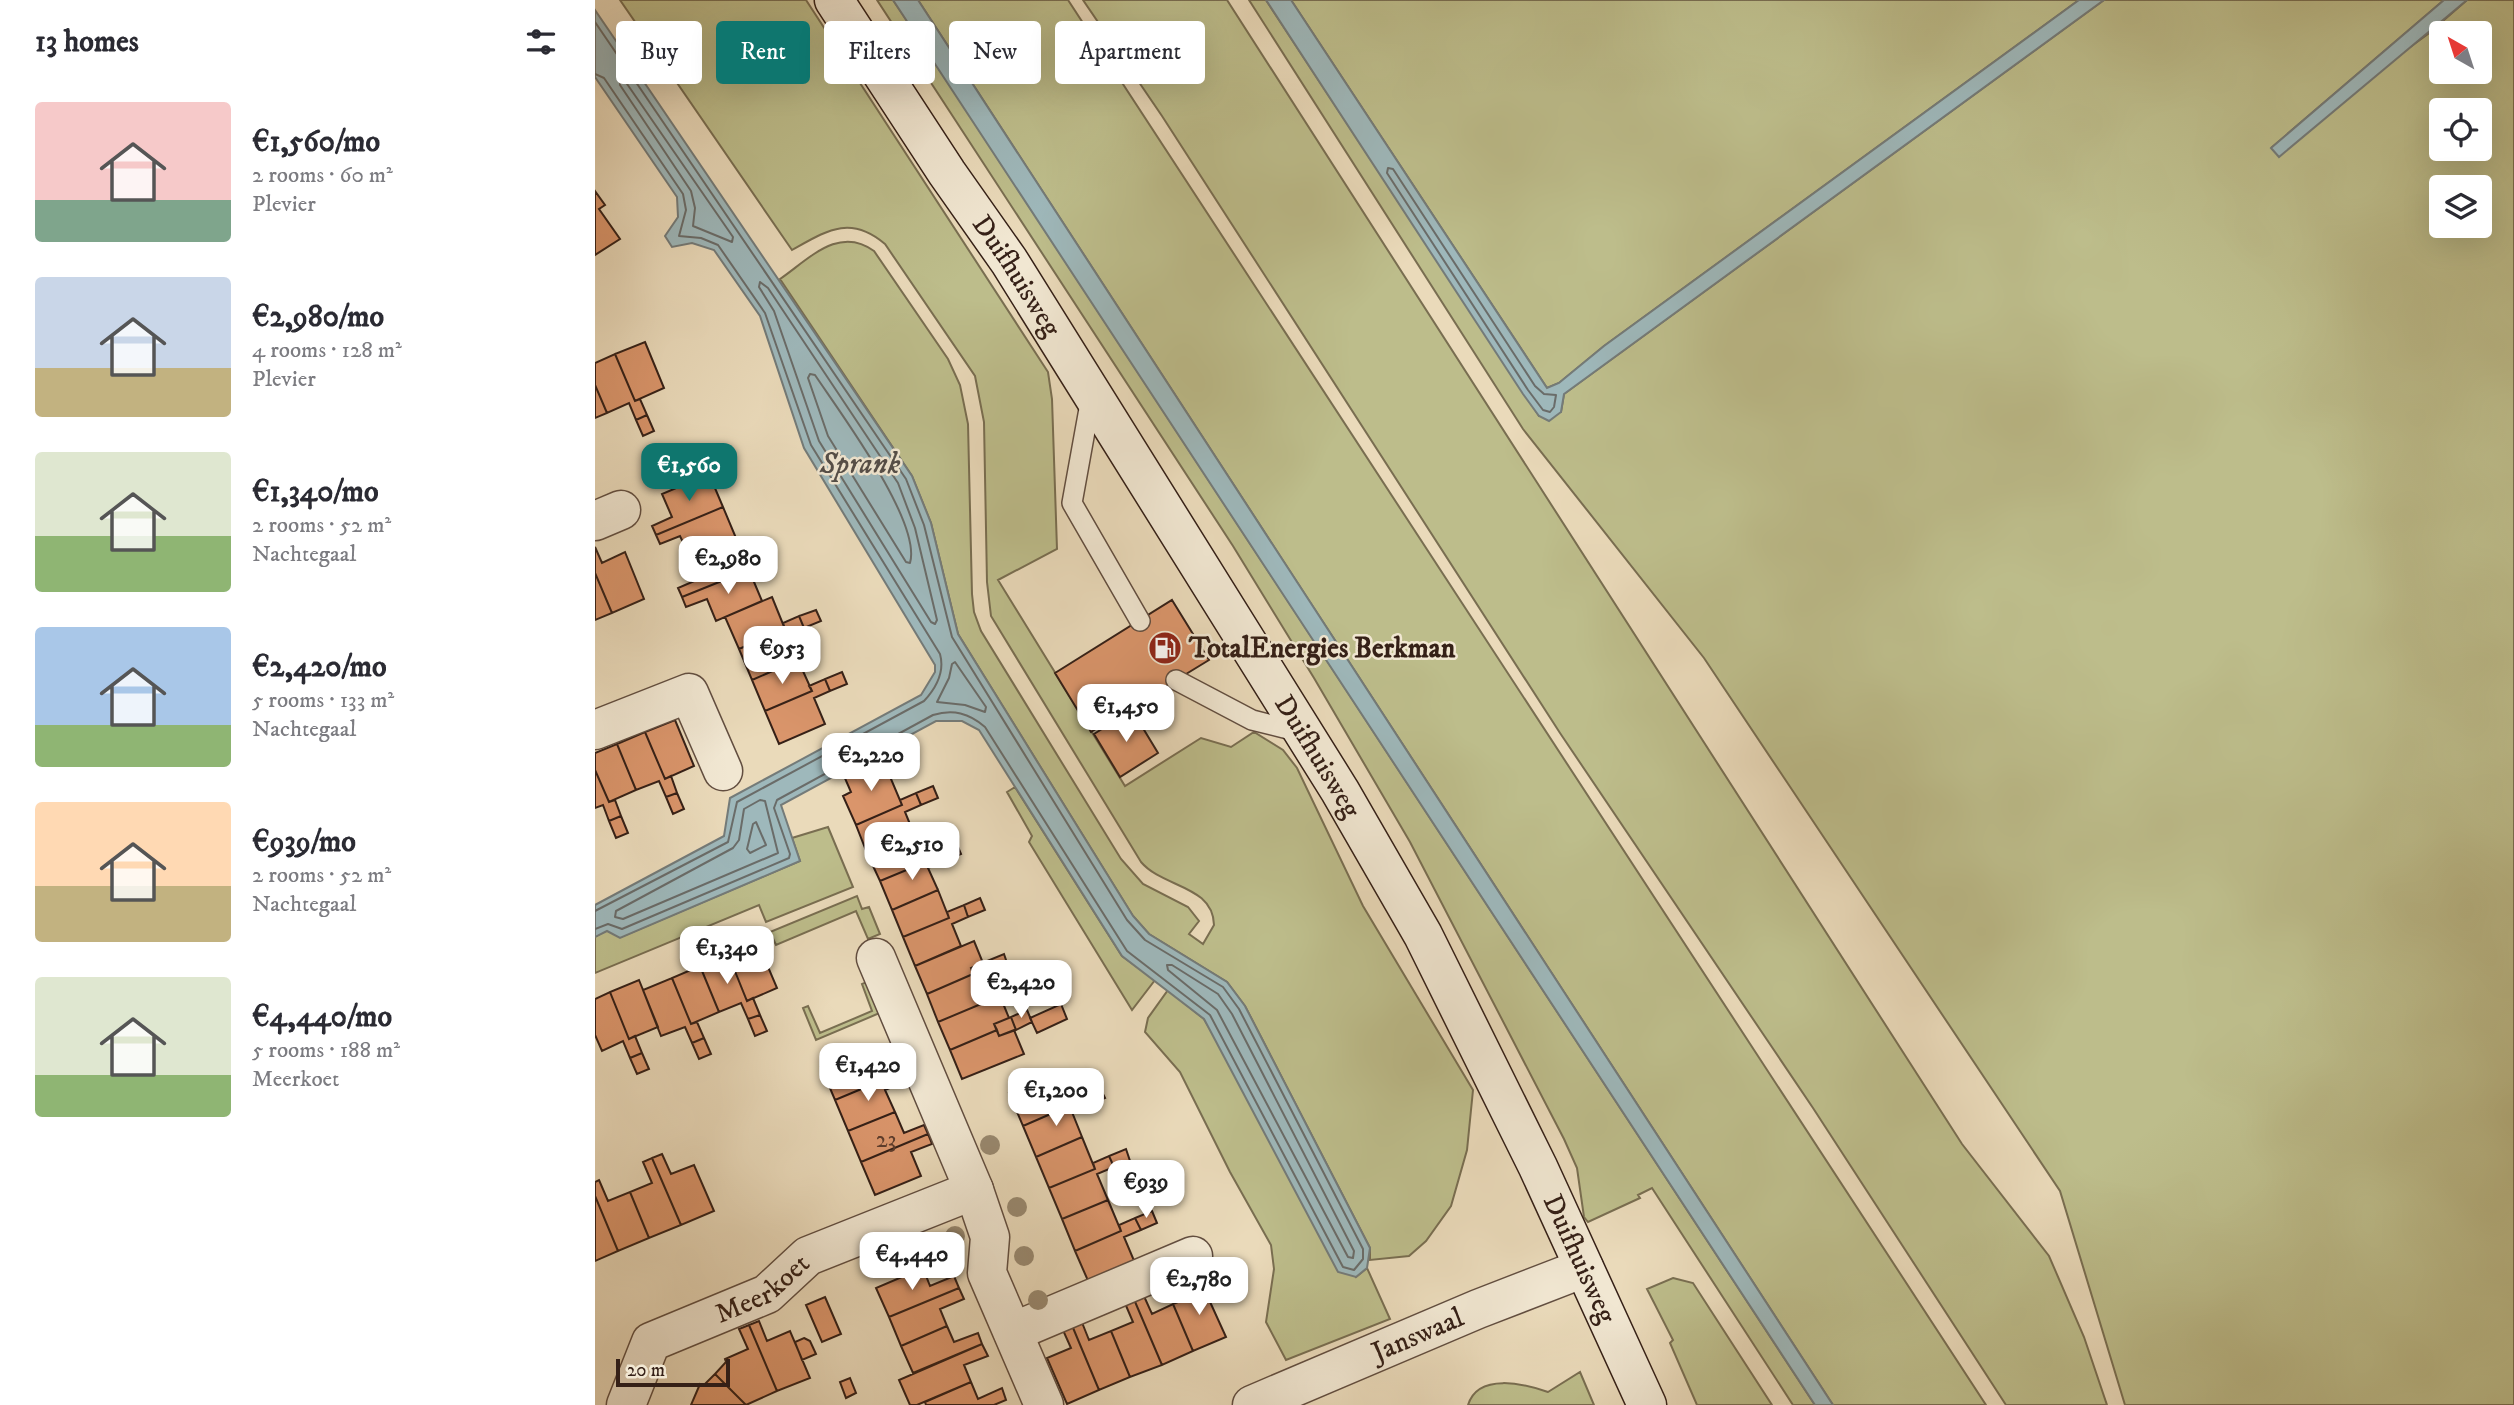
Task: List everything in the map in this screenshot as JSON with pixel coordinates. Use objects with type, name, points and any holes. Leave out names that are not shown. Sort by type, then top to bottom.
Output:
[{"type":"street","name":"Duifhuisweg","points":[[834,0],[947,173],[1009,261],[1306,734],[1423,935],[1647,1405]]},
{"type":"street","points":[[595,730],[689,693],[723,771]]},
{"type":"street","points":[[876,958],[974,1190],[990,1237],[987,1273],[1044,1405]]},
{"type":"street","name":"Meerkoet","points":[[626,1405],[651,1342],[767,1294],[808,1256],[974,1190]]},
{"type":"street","points":[[1013,1332],[1193,1256]]},
{"type":"street","name":"Janswaal","points":[[1252,1405],[1466,1314],[1584,1268]]},
{"type":"lane","points":[[1092,394],[1072,503],[1140,621]]},
{"type":"lane","points":[[1176,680],[1252,720],[1306,734]]},
{"type":"green space","points":[[620,0],[806,0],[824,28],[824,84],[861,84],[1048,372],[1052,399],[1057,549],[998,580],[1125,786],[1201,738],[1231,747],[1254,732],[1283,750],[1297,768],[1363,906],[1473,1090],[1467,1150],[1451,1206],[1426,1241],[1409,1256],[1370,1260],[1370,1248],[1245,1006],[1227,982],[1149,934],[1133,916],[958,634],[931,523],[912,476],[780,279],[825,248],[837,243],[861,244],[874,251],[948,359],[960,385],[968,424],[972,594],[974,612],[981,631],[1121,859],[1143,884],[1188,907],[1199,921],[1189,934],[1203,944],[1214,925],[1205,902],[1196,894],[1150,871],[1141,862],[991,616],[987,582],[984,422],[975,376],[885,244],[872,235],[849,228],[838,229],[792,250],[678,84],[702,84],[702,21],[634,21]]},
{"type":"green space","points":[[877,0],[893,0],[907,21],[891,21]]},
{"type":"green space","points":[[918,0],[1068,0],[1082,21],[1055,21],[1055,84],[1123,84],[1986,1405],[1833,1405],[973,84],[1041,84],[1041,21],[949,21],[949,48],[935,26],[935,21],[932,21]]},
{"type":"green space","points":[[1083,0],[1227,0],[1962,1144],[2049,1256],[2084,1337],[2107,1405],[2006,1405],[1813,1108],[1560,733],[1140,84],[1205,84],[1205,21],[1097,21]]},
{"type":"green space","points":[[1249,0],[1266,0],[1539,416],[1561,412],[1564,394],[2104,0],[2444,0],[2271,148],[2429,33],[2429,84],[2492,84],[2492,21],[2443,21],[2467,0],[2514,0],[2514,1405],[2125,1405],[2060,1191],[1704,658],[1523,429]]},
{"type":"green space","points":[[1291,0],[2079,0],[1604,346],[1559,383],[1547,388]]},
{"type":"green space","points":[[935,63],[1815,1405],[1793,1405],[1652,1188],[1638,1195],[1640,1198],[1588,1222],[1584,1217],[1577,1168],[1564,1139],[1410,842],[1233,546],[932,84],[935,84]]},
{"type":"green space","points":[[1015,787],[1122,956],[1155,980],[1132,1010],[1029,842],[1032,836],[1007,792]]},
{"type":"green space","points":[[828,827],[853,887],[766,922],[759,905],[595,973],[595,937],[607,930],[621,937],[800,861],[792,838]]},
{"type":"green space","points":[[857,896],[862,909],[869,907],[880,934],[868,939],[856,911],[776,945],[770,932]]},
{"type":"green space","points":[[869,981],[882,1012],[816,1040],[803,1008],[808,1006],[820,1033],[872,1011],[862,984]]},
{"type":"green space","points":[[1168,990],[1204,1019],[1356,1277],[1367,1268],[1390,1319],[1286,1360],[1266,1322],[1274,1269],[1271,1245],[1230,1172],[1180,1072],[1145,1032],[1148,1018]]},
{"type":"green space","points":[[1673,1278],[1693,1283],[1772,1405],[1697,1405],[1670,1343],[1673,1340],[1647,1289]]},
{"type":"green space","points":[[1580,1372],[1594,1405],[1468,1405],[1473,1395],[1481,1388],[1492,1384],[1515,1384],[1548,1392]]},
{"type":"water","points":[[893,0],[918,0],[932,21],[907,21]]},
{"type":"water","points":[[1266,0],[1291,0],[1547,388],[1559,383],[1604,346],[2079,0],[2104,0],[1564,394],[1561,412],[1549,421],[1539,416],[1523,394]]},
{"type":"water","points":[[2444,0],[2467,0],[2442,21],[2429,21],[2429,32],[2279,157],[2271,148]]},
{"type":"water","name":"Sprank","points":[[595,10],[616,41],[616,84],[645,84],[912,476],[931,523],[958,634],[1133,916],[1149,934],[1227,982],[1245,1006],[1370,1248],[1367,1268],[1356,1277],[1338,1272],[1204,1019],[1122,956],[979,730],[962,721],[936,721],[781,805],[800,861],[620,938],[607,931],[595,937],[595,905],[724,836],[730,798],[921,695],[935,672],[935,665],[804,448],[760,316],[714,250],[692,243],[672,247],[665,236],[678,217],[677,197],[595,77]]},
{"type":"water","points":[[935,26],[949,48],[949,84],[973,84],[1833,1405],[1815,1405],[935,64]]},
{"type":"building","points":[[595,191],[605,205],[599,209],[620,239],[595,255]]},
{"type":"building","points":[[645,342],[664,388],[635,401],[615,354]]},
{"type":"building","points":[[615,354],[635,401],[640,399],[647,415],[636,420],[629,403],[607,413],[595,385],[595,363]]},
{"type":"building","points":[[595,385],[607,413],[595,418]]},
{"type":"building","points":[[647,415],[654,431],[643,436],[636,420]]},
{"type":"building","points":[[709,474],[723,507],[656,535],[652,526],[672,517],[662,494]]},
{"type":"building","points":[[723,507],[736,538],[690,557],[680,536],[660,544],[656,535]]},
{"type":"building","points":[[736,538],[749,570],[682,597],[678,588],[699,579],[690,557]]},
{"type":"building","points":[[595,547],[602,563],[625,552],[644,599],[612,613],[595,573]]},
{"type":"building","points":[[749,570],[762,601],[716,621],[707,599],[686,607],[682,597]]},
{"type":"building","points":[[595,573],[612,613],[595,620]]},
{"type":"building","points":[[772,597],[785,629],[739,649],[725,617]]},
{"type":"building","points":[[1172,600],[1209,660],[1091,732],[1055,673]]},
{"type":"building","points":[[816,610],[821,621],[804,628],[799,616]]},
{"type":"building","points":[[799,616],[804,628],[788,635],[798,660],[752,680],[739,649],[785,629],[783,623]]},
{"type":"building","points":[[798,660],[812,691],[765,711],[752,680]]},
{"type":"building","points":[[842,672],[847,684],[830,691],[825,679]]},
{"type":"building","points":[[825,679],[830,691],[814,698],[825,724],[779,744],[765,711],[812,691],[809,686]]},
{"type":"building","points":[[1132,710],[1158,753],[1120,777],[1094,734]]},
{"type":"building","points":[[675,720],[694,766],[665,779],[645,732]]},
{"type":"building","points":[[645,732],[665,779],[671,776],[677,793],[666,797],[659,781],[636,790],[617,744]]},
{"type":"building","points":[[617,744],[636,790],[609,802],[595,770],[595,753]]},
{"type":"building","points":[[883,760],[902,805],[856,825],[843,796],[851,792],[844,776]]},
{"type":"building","points":[[595,770],[609,802],[615,800],[621,816],[609,821],[603,805],[595,808]]},
{"type":"building","points":[[933,786],[938,798],[921,805],[916,793]]},
{"type":"building","points":[[677,793],[684,809],[673,814],[666,797]]},
{"type":"building","points":[[916,793],[921,805],[905,812],[914,834],[867,853],[856,825],[902,805],[900,800]]},
{"type":"building","points":[[621,816],[628,833],[616,838],[609,821]]},
{"type":"building","points":[[930,828],[939,849],[924,856],[926,862],[880,881],[867,853]]},
{"type":"building","points":[[956,842],[961,854],[945,861],[940,849]]},
{"type":"building","points":[[940,849],[945,861],[928,868],[938,890],[892,910],[880,881],[926,862],[924,856]]},
{"type":"building","points":[[938,890],[949,918],[903,937],[892,910]]},
{"type":"building","points":[[980,898],[985,910],[968,917],[964,905]]},
{"type":"building","points":[[964,905],[968,917],[952,924],[961,946],[915,966],[903,937],[949,918],[947,912]]},
{"type":"building","points":[[757,941],[777,988],[747,1001],[728,954]]},
{"type":"building","points":[[974,941],[983,963],[971,968],[973,974],[927,994],[915,966]]},
{"type":"building","points":[[728,954],[747,1001],[753,998],[760,1015],[748,1019],[741,1003],[719,1012],[700,966]]},
{"type":"building","points":[[1004,954],[1008,966],[992,973],[987,961]]},
{"type":"building","points":[[987,961],[992,973],[976,980],[971,968]]},
{"type":"building","points":[[700,966],[719,1012],[691,1024],[672,978]]},
{"type":"building","points":[[973,974],[976,980],[990,974],[1000,996],[938,1022],[927,994]]},
{"type":"building","points":[[672,978],[691,1024],[697,1022],[704,1038],[692,1043],[685,1027],[661,1036],[643,990]]},
{"type":"building","points":[[639,980],[658,1027],[629,1039],[610,992]]},
{"type":"building","points":[[610,992],[629,1039],[635,1036],[642,1053],[630,1058],[623,1041],[602,1051],[595,1035],[595,999]]},
{"type":"building","points":[[1000,996],[1009,1018],[994,1024],[997,1030],[950,1050],[938,1022]]},
{"type":"building","points":[[1061,1004],[1067,1019],[1037,1033],[1030,1018]]},
{"type":"building","points":[[1027,1010],[1032,1022],[1016,1030],[1011,1017]]},
{"type":"building","points":[[760,1015],[767,1031],[755,1036],[748,1019]]},
{"type":"building","points":[[1011,1017],[1016,1030],[999,1036],[994,1024]]},
{"type":"building","points":[[997,1030],[999,1036],[1014,1030],[1024,1054],[962,1079],[950,1050]]},
{"type":"building","points":[[704,1038],[711,1054],[699,1059],[692,1043]]},
{"type":"building","points":[[868,1048],[877,1071],[898,1062],[902,1072],[835,1100],[821,1067]]},
{"type":"building","points":[[642,1053],[649,1069],[637,1074],[630,1058]]},
{"type":"building","points":[[902,1072],[906,1081],[885,1090],[895,1112],[848,1131],[835,1100]]},
{"type":"building","points":[[1055,1073],[1069,1106],[1023,1126],[1009,1093]]},
{"type":"building","points":[[1099,1086],[1105,1098],[1088,1105],[1083,1093]]},
{"type":"building","points":[[1083,1093],[1088,1105],[1072,1112],[1082,1137],[1036,1157],[1023,1126],[1069,1106],[1066,1100]]},
{"type":"building","points":[[895,1112],[904,1133],[924,1125],[928,1134],[861,1162],[848,1131]]},
{"type":"building","points":[[928,1134],[932,1144],[911,1152],[921,1176],[875,1195],[861,1162]]},
{"type":"building","points":[[1082,1137],[1095,1169],[1049,1188],[1036,1157]]},
{"type":"building","points":[[1126,1149],[1130,1161],[1114,1167],[1109,1156]]},
{"type":"building","points":[[662,1154],[671,1174],[694,1165],[714,1211],[681,1225],[652,1158]]},
{"type":"building","points":[[1109,1156],[1114,1167],[1097,1174],[1108,1200],[1062,1219],[1049,1188],[1095,1169],[1093,1163]]},
{"type":"building","points":[[652,1158],[681,1225],[649,1238],[630,1192],[652,1183],[643,1162]]},
{"type":"building","points":[[599,1180],[608,1201],[630,1192],[649,1238],[618,1251],[595,1196],[595,1182]]},
{"type":"building","points":[[595,1196],[618,1251],[595,1261]]},
{"type":"building","points":[[1108,1200],[1121,1231],[1075,1251],[1062,1219]]},
{"type":"building","points":[[1152,1211],[1157,1223],[1141,1230],[1135,1218]]},
{"type":"building","points":[[1135,1218],[1141,1230],[1124,1237],[1135,1263],[1089,1283],[1075,1251],[1121,1231],[1119,1225]]},
{"type":"building","points":[[1212,1266],[1221,1285],[1205,1292],[1197,1273]]},
{"type":"building","points":[[923,1268],[930,1286],[954,1276],[959,1288],[889,1317],[876,1288]]},
{"type":"building","points":[[1196,1271],[1226,1337],[1193,1351],[1173,1304],[1196,1295],[1187,1275]]},
{"type":"building","points":[[959,1288],[964,1299],[940,1309],[947,1326],[901,1346],[889,1317]]},
{"type":"building","points":[[1143,1294],[1152,1314],[1173,1304],[1193,1351],[1162,1365],[1133,1297]]},
{"type":"building","points":[[825,1297],[841,1334],[822,1342],[806,1305]]},
{"type":"building","points":[[1133,1297],[1162,1365],[1130,1377],[1111,1331],[1133,1322],[1124,1301]]},
{"type":"building","points":[[1081,1320],[1089,1340],[1111,1331],[1130,1377],[1099,1390],[1071,1323]]},
{"type":"building","points":[[759,1321],[767,1341],[790,1331],[810,1378],[777,1391],[749,1325]]},
{"type":"building","points":[[1071,1323],[1099,1390],[1067,1404],[1047,1358],[1071,1348],[1062,1328]]},
{"type":"building","points":[[749,1325],[777,1391],[746,1405],[715,1374],[726,1362],[725,1359],[748,1349],[739,1329]]},
{"type":"building","points":[[947,1326],[954,1342],[978,1333],[982,1344],[913,1373],[901,1346]]},
{"type":"building","points":[[804,1338],[810,1341],[816,1354],[802,1360],[795,1342]]},
{"type":"building","points":[[982,1344],[988,1356],[964,1365],[971,1382],[917,1405],[910,1405],[899,1380]]},
{"type":"building","points":[[715,1374],[746,1405],[691,1405],[700,1384],[704,1385]]},
{"type":"building","points":[[850,1378],[856,1393],[846,1398],[840,1382]]},
{"type":"building","points":[[971,1382],[978,1399],[1002,1388],[1006,1400],[994,1405],[926,1405],[925,1402]]},
{"type":"place","name":"TotalEnergies Berkman","points":[[1165,648]]}]
